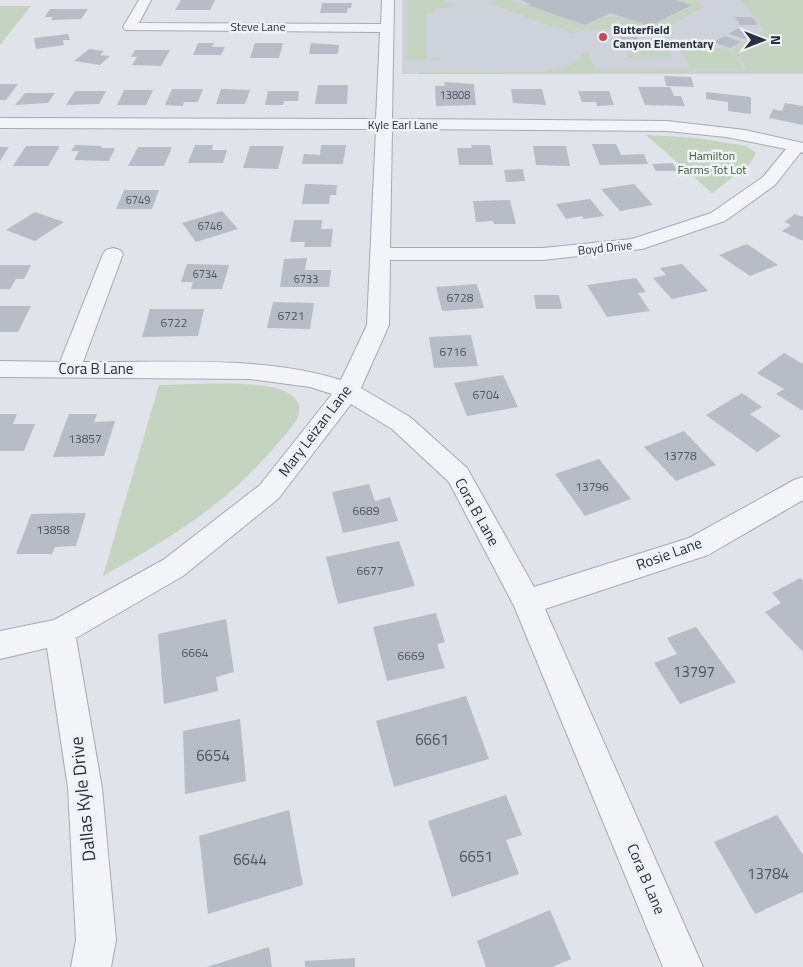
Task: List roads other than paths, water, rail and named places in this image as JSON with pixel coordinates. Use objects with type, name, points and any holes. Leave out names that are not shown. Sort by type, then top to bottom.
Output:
[{"type":"street","name":"Steve Lane","points":[[146,0],[130,27],[387,28]]},
{"type":"street","name":"Mary Leizan Lane","points":[[0,645],[60,632],[173,568],[269,492],[348,391],[378,325],[388,0]]},
{"type":"street","name":"Kyle Earl Lane","points":[[0,124],[647,125],[689,127],[750,135],[800,147]]},
{"type":"street","name":"Boyd Drive","points":[[381,254],[542,254],[635,246],[718,216],[769,181],[800,147]]},
{"type":"street","points":[[69,368],[113,254]]},
{"type":"street","name":"Cora B Lane","points":[[0,369],[250,370],[312,379],[348,391],[401,423],[458,475],[527,602],[684,967]]},
{"type":"street","name":"Rosie Lane","points":[[527,602],[698,546],[803,487]]},
{"type":"street","name":"Dallas Kyle Drive","points":[[60,632],[85,788],[96,940],[91,967]]},
{"type":"place","name":"Butterfield Canyon Elementary","points":[[603,37]]},
{"type":"park label","name":"Hamilton Farms Tot Lot","points":[[712,163]]}]
